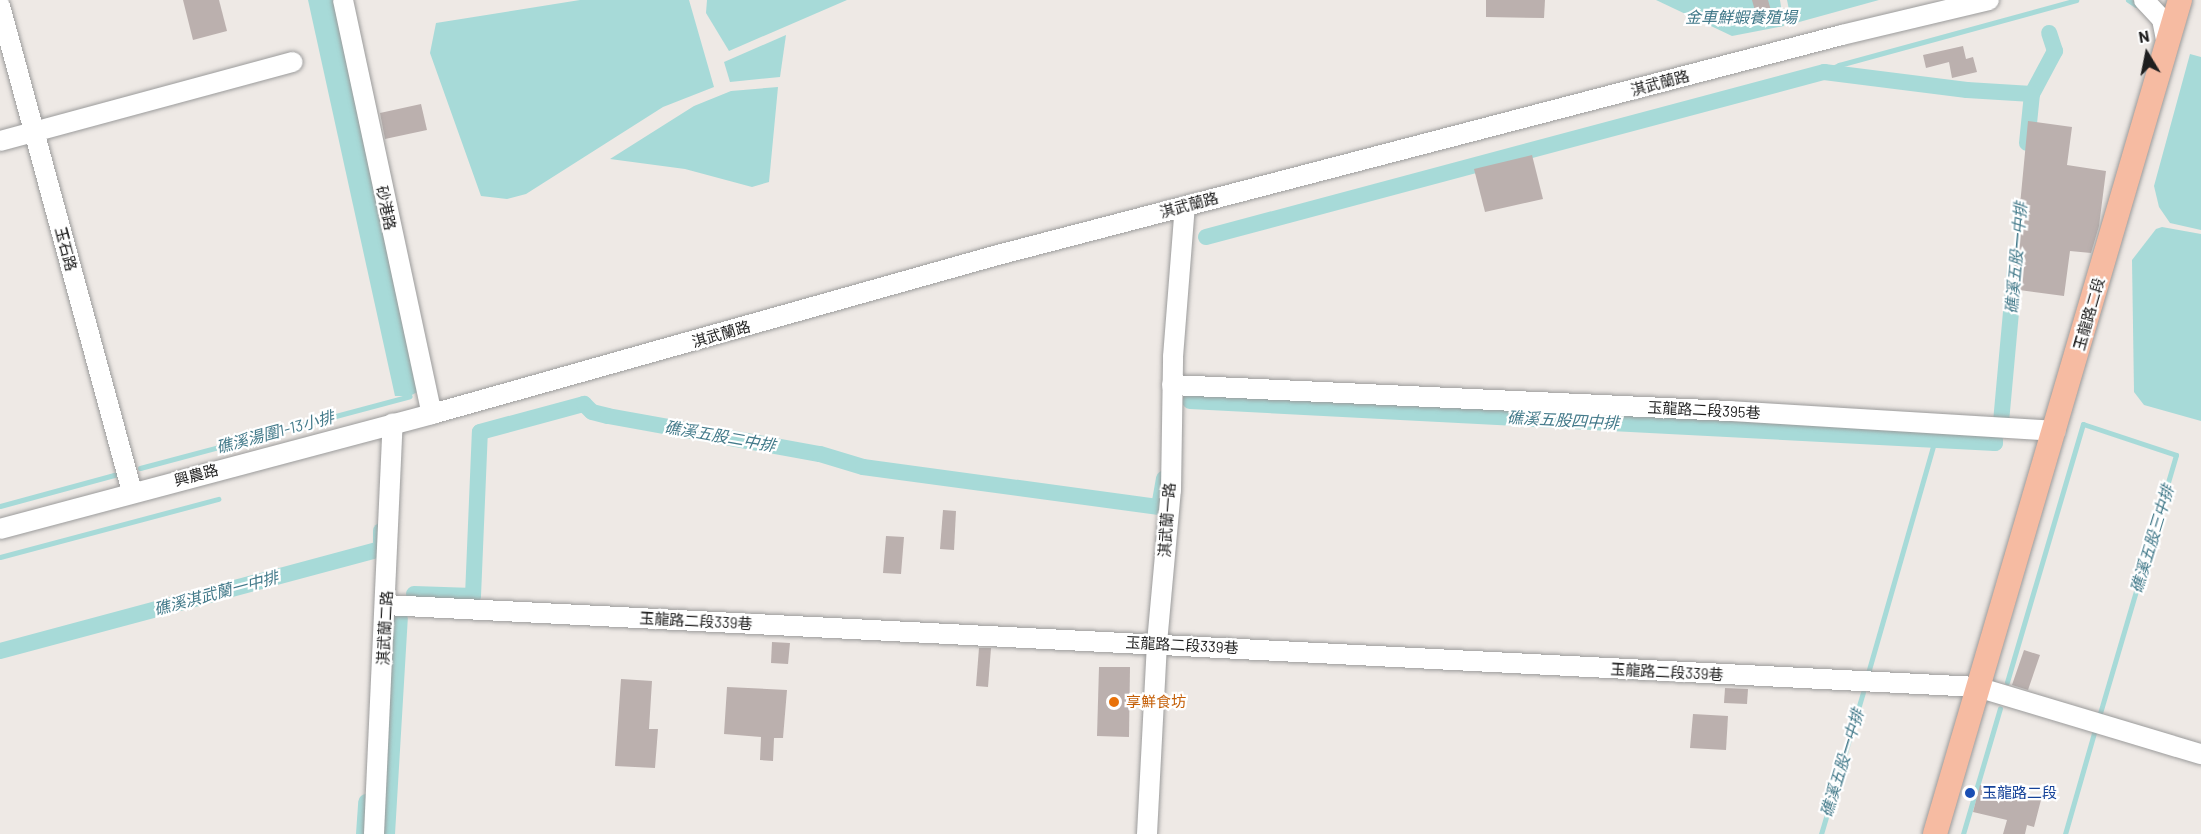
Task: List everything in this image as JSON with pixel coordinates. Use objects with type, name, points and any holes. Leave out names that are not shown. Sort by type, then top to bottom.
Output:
[{"type":"main road","name":"玉龍路二段","points":[[1935,834],[2180,0]]},
{"type":"street","name":"砂港路","points":[[343,0],[432,414]]},
{"type":"street","name":"淇武蘭路","points":[[393,423],[994,256],[1842,35],[1989,0]]},
{"type":"street","points":[[2144,0],[2162,19],[2168,45]]},
{"type":"street","name":"玉石路","points":[[0,6],[132,492]]},
{"type":"street","points":[[0,141],[293,62]]},
{"type":"street","name":"淇武蘭一路","points":[[1147,834],[1157,643],[1171,490],[1172,385],[1185,207]]},
{"type":"street","name":"玉龍路二段395巷","points":[[1172,385],[1730,411],[2055,431]]},
{"type":"street","name":"興農路","points":[[0,529],[393,423]]},
{"type":"street","name":"淇武蘭二路","points":[[374,834],[393,423]]},
{"type":"street","name":"玉龍路二段339巷","points":[[386,605],[1977,687],[2201,754]]},
{"type":"water","points":[[308,0],[334,0],[419,391],[410,396],[395,396]]},
{"type":"water","points":[[580,0],[689,0],[714,87],[663,107],[526,194],[507,199],[481,196],[430,53],[436,23]]},
{"type":"water","points":[[707,0],[847,0],[729,51],[706,13]]},
{"type":"water","name":"金車鮮蝦養殖場","points":[[1656,0],[1780,0],[1784,26],[1732,36]]},
{"type":"water","points":[[1787,0],[1879,0],[1792,24]]},
{"type":"water","points":[[786,35],[780,77],[730,82],[724,62]]},
{"type":"water","points":[[2190,54],[2201,57],[2201,230],[2170,223],[2159,207],[2154,186]]},
{"type":"water","points":[[778,87],[769,182],[752,187],[685,169],[610,159],[694,106],[731,91]]},
{"type":"water","points":[[2162,227],[2201,234],[2201,421],[2144,405],[2134,392],[2132,260],[2156,229]]},
{"type":"building","points":[[183,0],[219,0],[227,31],[193,40]]},
{"type":"building","points":[[1486,0],[1545,0],[1544,18],[1486,17]]},
{"type":"building","points":[[1752,0],[1768,0],[1772,14],[1757,18]]},
{"type":"building","points":[[1963,46],[1966,59],[1973,57],[1977,72],[1952,78],[1949,62],[1926,68],[1923,55]]},
{"type":"building","points":[[421,104],[427,130],[385,139],[380,113]]},
{"type":"building","points":[[2028,121],[2072,127],[2067,165],[2106,171],[2099,226],[2091,253],[2070,251],[2064,296],[2012,289]]},
{"type":"building","points":[[1532,155],[1543,199],[1485,212],[1474,169]]},
{"type":"building","points":[[943,510],[956,511],[954,550],[940,549]]},
{"type":"building","points":[[886,536],[904,537],[901,574],[883,573]]},
{"type":"building","points":[[772,642],[790,643],[788,664],[771,663]]},
{"type":"building","points":[[979,648],[991,648],[988,687],[976,686]]},
{"type":"building","points":[[2024,650],[2040,655],[2028,690],[2012,685]]},
{"type":"building","name":"享鮮食坊","points":[[1099,667],[1130,667],[1129,737],[1097,736]]},
{"type":"building","points":[[621,679],[652,681],[649,729],[658,729],[655,768],[615,766]]},
{"type":"building","points":[[727,687],[787,690],[783,738],[774,738],[773,761],[760,760],[761,737],[724,734]]},
{"type":"building","points":[[1725,688],[1748,689],[1747,704],[1724,703]]},
{"type":"building","points":[[1693,714],[1728,716],[1726,750],[1690,748]]},
{"type":"building","points":[[1980,785],[2041,800],[2034,827],[2027,825],[2025,834],[2003,834],[2007,820],[1973,812]]},
{"type":"waterway","points":[[1824,72],[1839,65],[2076,0]]},
{"type":"waterway","points":[[2128,0],[2136,5]]},
{"type":"waterway","points":[[2027,143],[2032,94],[2055,51],[2049,33]]},
{"type":"waterway","points":[[1206,237],[1824,72],[1967,90],[2032,94]]},
{"type":"waterway","name":"礁溪五股一中排","points":[[2001,422],[2015,268]]},
{"type":"waterway","name":"礁溪湯圍1-13小排","points":[[140,468],[410,396]]},
{"type":"waterway","name":"礁溪五股四中排","points":[[1190,401],[1995,443],[1995,440]]},
{"type":"waterway","name":"礁溪五股二中排","points":[[414,594],[473,596],[480,432],[584,404],[592,412],[608,416],[820,454],[863,467],[1159,507],[1164,478]]},
{"type":"waterway","name":"礁溪五股三中排","points":[[2007,682],[2083,424],[2176,455],[2099,717]]},
{"type":"waterway","name":"礁溪五股一中排","points":[[1868,673],[1935,439]]},
{"type":"waterway","name":"礁溪湯圍1-13小排","points":[[0,506],[118,474]]},
{"type":"waterway","points":[[0,557],[218,499]]},
{"type":"waterway","name":"礁溪淇武蘭一中排","points":[[0,651],[381,549],[381,531]]},
{"type":"waterway","name":"礁溪五股二中排","points":[[387,834],[400,618]]},
{"type":"waterway","name":"礁溪五股一中排","points":[[1821,834],[1863,692]]},
{"type":"waterway","points":[[1963,834],[2000,708]]},
{"type":"waterway","name":"礁溪五股三中排","points":[[2065,834],[2094,733]]},
{"type":"waterway","points":[[364,834],[366,802]]},
{"type":"place","name":"享鮮食坊","points":[[1114,702]]},
{"type":"place","name":"玉龍路二段","points":[[1970,793]]}]
